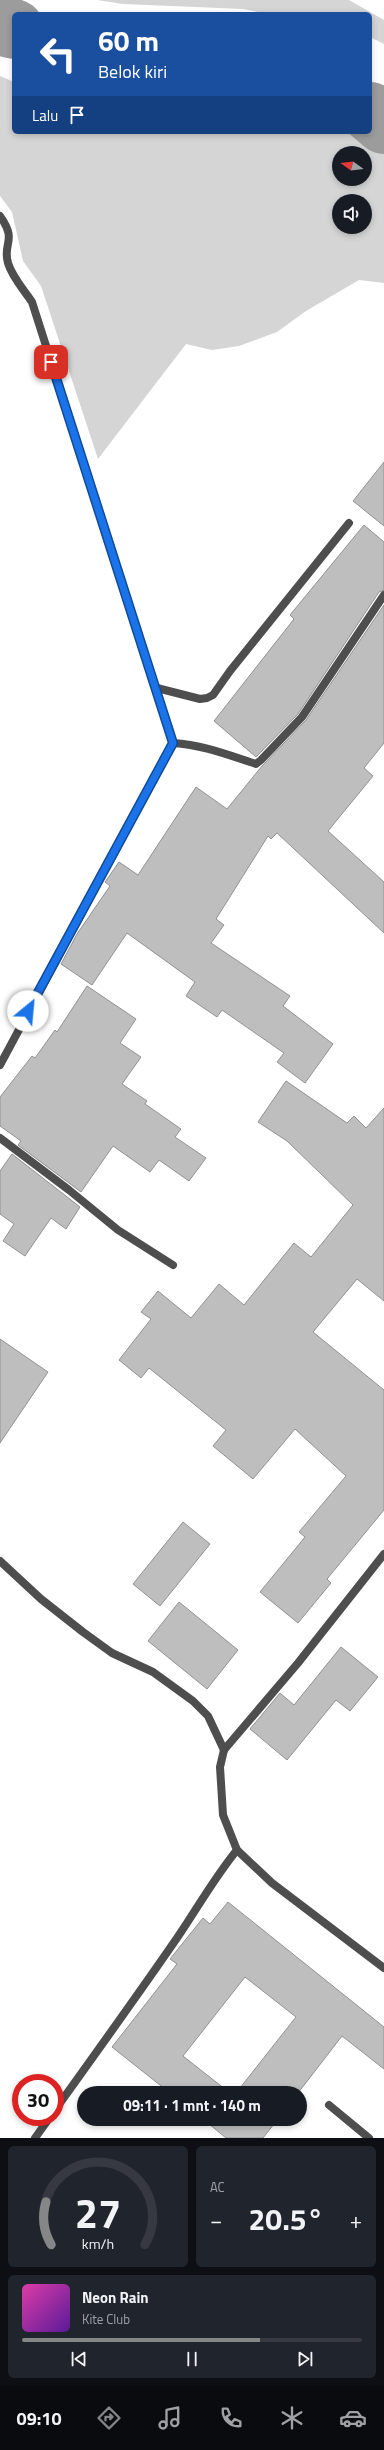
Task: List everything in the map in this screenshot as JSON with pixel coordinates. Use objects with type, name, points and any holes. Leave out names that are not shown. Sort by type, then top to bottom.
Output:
[{"type":"street","points":[[0,216],[8,227],[10,237],[7,262],[32,302],[157,688],[167,728],[173,743]]},
{"type":"street","points":[[157,688],[200,699],[213,695],[234,666],[349,523]]},
{"type":"street","points":[[173,743],[194,744],[256,764],[302,717],[384,595]]},
{"type":"street","points":[[0,1065],[173,743]]},
{"type":"street","points":[[0,1138],[69,1190],[118,1230],[173,1265]]},
{"type":"street","points":[[384,1554],[298,1663],[224,1750],[220,1767],[223,1815],[237,1850],[272,1883],[384,1968]]},
{"type":"street","points":[[0,1561],[41,1599],[112,1653],[153,1672],[193,1701],[208,1716],[224,1750]]},
{"type":"street","points":[[64,2098],[126,2012],[218,1874],[237,1850]]},
{"type":"street","points":[[329,2105],[369,2138]]},
{"type":"street","points":[[35,2138],[44,2126]]},
{"type":"shaded area","points":[[97,0],[349,0],[370,12],[258,12],[243,9],[123,4]]},
{"type":"shaded area","points":[[372,13],[384,20],[384,44],[372,38]]},
{"type":"shaded area","points":[[0,76],[12,81],[12,134],[372,134],[384,144],[384,283],[359,280],[306,311],[277,332],[239,346],[212,350],[186,344],[98,459],[41,286],[23,261],[12,212],[0,196]]},
{"type":"building","points":[[384,462],[384,526],[353,501]]},
{"type":"building","points":[[364,525],[384,542],[384,590],[379,592],[298,714],[256,757],[214,721],[294,619],[290,615]]},
{"type":"building","points":[[384,605],[384,743],[364,768],[373,776],[328,831],[384,882],[384,933],[277,833],[271,839],[268,836],[216,919],[224,925],[211,943],[290,996],[283,1006],[333,1044],[305,1083],[277,1062],[284,1053],[222,1010],[217,1017],[186,996],[195,982],[127,933],[92,985],[61,964],[77,934],[110,886],[105,882],[119,862],[138,875],[196,787],[227,809],[262,766],[306,720]]},
{"type":"building","points":[[87,986],[136,1019],[120,1043],[141,1057],[122,1084],[147,1101],[145,1104],[181,1129],[175,1137],[206,1158],[189,1181],[159,1160],[150,1172],[113,1146],[81,1192],[18,1145],[21,1141],[0,1126],[0,1097],[32,1056],[35,1058],[55,1030],[57,1032]]},
{"type":"building","points":[[286,1081],[347,1123],[354,1116],[366,1128],[384,1108],[384,1301],[357,1279],[313,1332],[384,1390],[384,1510],[327,1579],[331,1583],[298,1623],[260,1592],[305,1537],[299,1532],[346,1476],[295,1429],[253,1479],[213,1446],[226,1430],[149,1368],[141,1378],[119,1360],[151,1319],[141,1312],[158,1291],[191,1318],[219,1284],[244,1305],[294,1243],[311,1257],[353,1205],[287,1141],[258,1122]]},
{"type":"building","points":[[12,1154],[80,1207],[66,1229],[51,1218],[25,1256],[3,1241],[14,1224],[0,1214],[0,1171]]},
{"type":"building","points":[[0,1339],[48,1372],[0,1443]]},
{"type":"building","points":[[183,1522],[210,1544],[160,1606],[133,1584]]},
{"type":"building","points":[[179,1602],[238,1650],[207,1689],[148,1641]]},
{"type":"building","points":[[341,1647],[378,1677],[350,1711],[336,1700],[287,1760],[250,1729],[280,1693],[294,1705]]},
{"type":"building","points":[[228,1902],[384,2027],[384,2069],[342,2036],[303,2086],[242,2086],[296,2017],[245,1977],[183,2056],[221,2086],[161,2086],[112,2047],[177,1964],[170,1959],[203,1918],[210,1924]]},
{"type":"building","points":[[211,2126],[272,2126],[263,2138],[226,2138]]},
{"type":"waterway","points":[[0,25],[12,28]]},
{"type":"waterway","points":[[372,114],[384,124]]},
{"type":"route","points":[[28,1011],[173,743],[167,728],[162,703],[51,362]]}]
